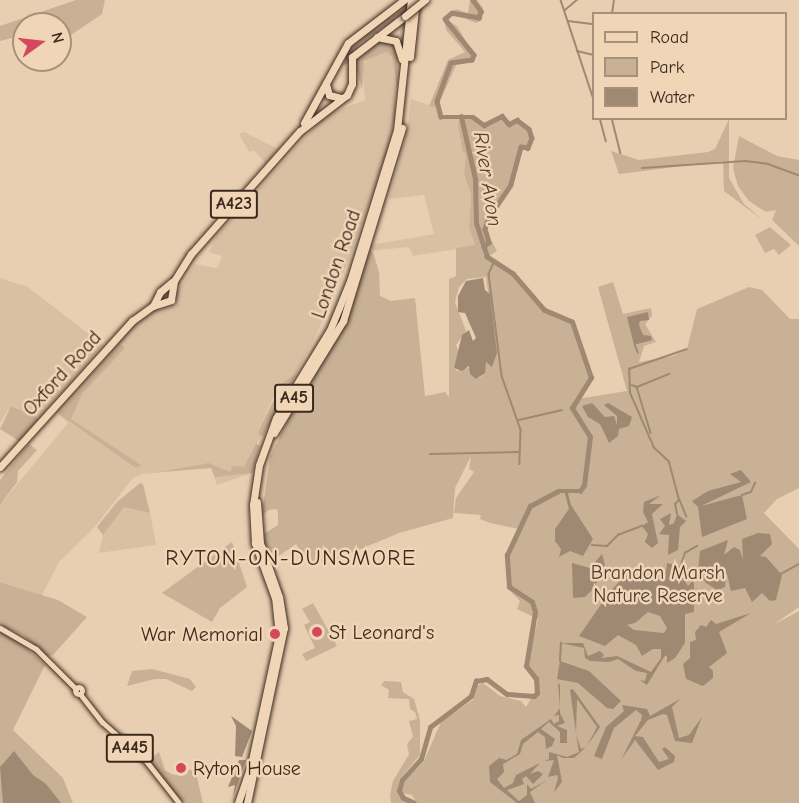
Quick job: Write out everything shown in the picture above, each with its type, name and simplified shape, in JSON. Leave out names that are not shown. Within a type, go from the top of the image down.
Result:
[{"type":"highway","points":[[404,0],[348,43],[326,84],[329,95],[341,98],[350,90],[352,57],[425,0]]},
{"type":"highway","name":"London Road","points":[[238,803],[253,759],[279,635],[276,604],[260,562],[253,530],[253,505],[261,456],[280,410],[330,330],[342,303],[395,139],[411,0]]},
{"type":"highway","name":"London Road","points":[[247,803],[284,638],[281,602],[260,543],[257,505],[261,470],[280,421],[343,321],[400,137],[416,0]]},
{"type":"highway","points":[[376,37],[392,38],[400,49],[400,107]]},
{"type":"highway","points":[[330,75],[340,69],[351,76]]},
{"type":"highway","name":"Oxford Road","points":[[300,131],[326,84]]},
{"type":"highway","name":"Oxford Road","points":[[0,467],[105,348],[153,306],[174,281],[191,254],[300,131],[341,98]]},
{"type":"highway","points":[[165,292],[172,299],[165,302],[165,292]]},
{"type":"highway","name":"Oxford Road","points":[[153,306],[165,302]]},
{"type":"main road","name":"A445","points":[[0,628],[36,649],[78,692],[102,722],[146,761],[179,803]]},
{"type":"shaded area","points":[[386,52],[392,56],[395,79],[395,115],[390,143],[352,252],[314,340],[296,374],[282,383],[257,434],[263,436],[258,440],[252,473],[217,485],[211,468],[143,474],[133,478],[93,529],[59,562],[42,595],[0,582],[0,505],[68,423],[56,412],[130,329],[150,312],[176,305],[177,292],[195,264],[217,268],[222,256],[209,252],[216,237],[324,116],[365,100],[362,66],[371,55]]},
{"type":"shaded area","points":[[411,99],[437,108],[441,117],[461,117],[460,141],[466,154],[464,175],[471,194],[469,228],[475,246],[413,256],[409,247],[369,251],[371,245],[434,234],[424,195],[389,199],[407,132]]},
{"type":"shaded area","points":[[244,132],[278,149],[266,164],[254,150],[249,152],[239,134]]},
{"type":"shaded area","points":[[0,278],[28,287],[103,345],[39,418],[11,406],[0,423]]},
{"type":"shaded area","points":[[124,506],[150,513],[156,545],[99,553],[103,535]]},
{"type":"green space","points":[[76,0],[105,0],[102,14],[72,34],[72,12],[41,12]]},
{"type":"green space","points":[[470,0],[477,0],[483,8],[482,20],[476,23],[452,13],[445,19],[457,26],[474,55],[472,60],[458,61],[437,108],[429,106],[448,60],[465,52],[446,30],[443,17],[456,9],[468,13]]},
{"type":"green space","points":[[404,8],[406,12],[360,43],[348,64],[343,65],[352,43]]},
{"type":"green space","points":[[12,22],[12,38],[0,41],[0,26]]},
{"type":"green space","points":[[381,40],[391,41],[398,50],[397,90],[392,56],[386,52],[364,61],[362,89],[355,64],[363,52]]},
{"type":"green space","name":"Brandon Marsh Nature Reserve","points":[[502,116],[509,124],[517,120],[529,129],[532,138],[528,148],[521,147],[511,185],[485,229],[497,251],[488,257],[513,274],[544,310],[572,322],[591,378],[590,385],[577,399],[627,391],[598,287],[613,282],[623,314],[651,308],[652,316],[645,324],[656,342],[644,346],[639,362],[673,356],[687,349],[697,309],[749,287],[762,290],[790,319],[799,319],[799,488],[777,499],[764,513],[799,549],[799,607],[773,625],[799,611],[799,803],[417,803],[412,795],[402,793],[404,781],[424,761],[441,722],[473,700],[477,686],[483,683],[500,696],[521,701],[526,707],[538,687],[526,666],[538,619],[517,609],[520,601],[511,592],[508,574],[509,554],[519,529],[490,523],[480,519],[481,515],[454,513],[456,498],[474,472],[469,469],[471,456],[455,488],[453,518],[399,533],[337,559],[309,564],[296,544],[270,562],[262,535],[278,525],[277,509],[269,510],[262,515],[270,457],[292,412],[347,322],[369,251],[373,252],[379,272],[380,296],[391,301],[415,298],[425,396],[445,392],[449,397],[449,279],[456,276],[456,248],[475,245],[469,228],[471,194],[464,175],[466,154],[462,150],[458,124],[461,117],[473,117],[484,125]],"holes":[[[486,277],[496,353],[492,366],[486,362],[482,376],[476,379],[471,367],[457,371],[454,367],[459,353],[456,345],[466,331],[455,302],[459,287],[467,279]]]},
{"type":"green space","points":[[729,120],[729,178],[744,204],[764,221],[724,191],[723,161],[619,174],[611,151],[639,160],[708,152],[715,149]]},
{"type":"green space","points":[[739,136],[777,156],[799,160],[799,246],[772,220],[776,210],[766,212],[749,201],[738,186],[733,168]]},
{"type":"green space","points":[[770,227],[791,245],[779,255],[774,249],[765,253],[755,235]]},
{"type":"green space","points":[[120,344],[125,348],[82,394],[71,419],[141,465],[136,468],[59,414]]},
{"type":"green space","points":[[296,374],[263,436],[257,434],[282,383]]},
{"type":"green space","points":[[11,406],[39,418],[19,441],[0,429]]},
{"type":"green space","points":[[29,444],[37,450],[18,471],[17,482],[0,505],[0,480]]},
{"type":"green space","points":[[256,444],[260,446],[252,473],[215,477],[211,468],[159,472],[209,463],[230,472],[233,466],[244,467]]},
{"type":"green space","points":[[140,483],[143,484],[150,513],[124,507],[103,535],[97,527],[117,502]]},
{"type":"green space","points":[[232,542],[247,587],[220,608],[212,622],[162,593]]},
{"type":"green space","points":[[0,582],[58,600],[87,617],[53,655],[46,656],[23,635],[0,625]]},
{"type":"green space","points":[[313,603],[337,646],[306,661],[302,654],[315,648],[304,625],[310,622],[302,609]]},
{"type":"green space","points":[[0,631],[18,640],[45,665],[13,730],[63,778],[73,803],[0,803]]},
{"type":"green space","points":[[152,669],[190,679],[196,687],[192,691],[166,679],[155,679],[127,686],[132,671]]},
{"type":"green space","points":[[384,681],[401,682],[403,692],[414,699],[420,720],[420,755],[400,779],[397,793],[411,803],[391,803],[390,795],[393,781],[409,754],[407,744],[413,737],[409,721],[417,719],[415,712],[410,709],[409,699],[388,698],[389,690],[381,685]]},
{"type":"green space","points":[[159,752],[165,770],[171,774],[176,775],[187,768],[196,773],[203,803],[182,803],[148,760]]},
{"type":"water","points":[[483,278],[485,290],[490,294],[497,353],[492,367],[486,362],[485,373],[476,379],[470,374],[469,366],[462,371],[454,368],[462,335],[469,330],[473,341],[476,338],[465,313],[458,312],[458,296],[466,281]]},
{"type":"water","points":[[648,312],[649,320],[640,321],[639,325],[643,335],[651,336],[652,340],[634,345],[627,317]]},
{"type":"water","points":[[592,403],[605,417],[614,416],[617,425],[617,416],[604,405],[608,403],[632,417],[629,426],[619,429],[618,436],[609,443],[600,424],[588,417],[582,406]]},
{"type":"water","points":[[741,470],[751,482],[701,506],[742,495],[747,519],[702,537],[698,507],[692,501],[708,491],[741,482],[730,474]]},
{"type":"water","points":[[564,490],[567,490],[571,505],[593,539],[583,556],[570,551],[559,557],[561,549],[555,541],[555,529],[569,509]]},
{"type":"water","points":[[661,495],[649,504],[663,504],[652,514],[658,543],[652,548],[645,542],[648,534],[642,526],[648,522],[643,512],[644,502]]},
{"type":"water","points":[[671,513],[669,525],[674,523],[677,514],[686,521],[680,527],[678,550],[668,555],[669,535],[659,534],[665,526],[660,519]]},
{"type":"water","points":[[758,533],[770,534],[772,544],[760,556],[766,557],[782,575],[776,600],[770,601],[762,593],[752,602],[745,588],[731,591],[727,574],[721,577],[726,577],[725,587],[717,590],[706,583],[698,571],[700,551],[728,540],[724,555],[734,547],[740,550],[743,560],[742,539]]},
{"type":"water","points":[[602,554],[605,565],[594,588],[585,597],[573,598],[572,563],[590,568]]},
{"type":"water","points":[[667,563],[688,568],[686,583],[688,586],[693,580],[694,612],[685,614],[685,643],[675,658],[667,663],[667,655],[664,657],[647,685],[640,680],[645,681],[647,673],[636,671],[618,659],[609,662],[590,661],[585,658],[584,648],[561,643],[583,643],[588,656],[600,651],[604,655],[601,658],[617,656],[651,672],[661,658],[661,649],[653,649],[642,656],[636,645],[618,635],[605,646],[579,636],[602,603],[613,601],[608,594],[626,574],[661,575],[666,571]],"holes":[[[648,612],[660,616],[667,628],[664,633],[634,630],[627,625],[635,623]]]},
{"type":"water","points":[[751,613],[719,632],[727,653],[709,667],[713,671],[713,678],[703,686],[686,679],[683,664],[690,658],[690,642],[696,640],[695,632],[701,625],[706,627],[711,620],[716,624]]},
{"type":"water","points":[[560,661],[589,671],[621,701],[613,709],[607,708],[578,683],[557,679]]},
{"type":"water","points":[[558,683],[560,685],[560,708]]},
{"type":"water","points":[[573,689],[600,727],[587,746],[597,727],[577,699],[576,733],[570,690]]},
{"type":"water","points":[[680,699],[672,707],[679,738],[689,735],[702,717],[692,743],[675,741],[667,715],[663,714],[648,720],[635,736],[643,737],[659,762],[669,759],[662,749],[665,747],[675,756],[674,762],[658,770],[635,740],[621,760],[641,720],[642,715],[636,710],[614,728],[602,759],[594,756],[606,727],[624,711],[622,705],[647,709],[650,716]]},
{"type":"water","points":[[560,708],[565,723],[557,726],[567,730],[567,743],[560,743],[560,732],[549,722],[541,729],[555,739],[552,746],[546,749],[545,737],[538,732],[523,744],[520,754],[503,764],[504,772],[497,779],[504,788],[513,783],[516,775],[540,763],[530,774],[538,771],[543,774],[533,784],[526,776],[522,779],[524,784],[507,790],[519,801],[527,795],[527,784],[531,789],[547,780],[530,792],[535,803],[517,803],[490,782],[489,766],[499,758],[506,760],[517,754],[521,740],[551,719],[554,724],[559,721],[559,715],[554,716]]},
{"type":"water","points":[[231,716],[252,731],[242,757],[235,756],[236,726]]},
{"type":"water","points":[[576,734],[581,749],[586,747],[574,758],[563,758],[557,755],[562,782],[554,792],[557,775],[548,777],[554,760],[544,761],[549,759],[549,752],[567,757],[579,752]]},
{"type":"water","points":[[14,751],[33,775],[46,784],[61,803],[3,803],[0,767]]},
{"type":"water","points":[[239,760],[246,760],[233,797],[235,785],[228,787]]},
{"type":"waterway","name":"River Avon","points":[[473,0],[481,11],[479,18],[452,13],[445,19],[474,55],[472,60],[451,63],[437,101],[441,117],[473,117],[484,125],[502,116],[509,124],[517,120],[529,129],[532,138],[528,148],[521,147],[511,185],[489,218],[485,229],[489,242],[484,247]]},
{"type":"waterway","points":[[561,0],[592,94]]},
{"type":"waterway","points":[[565,10],[577,0]]},
{"type":"waterway","points":[[612,12],[614,0]]},
{"type":"waterway","points":[[568,21],[592,24]]},
{"type":"waterway","points":[[577,51],[592,55]]},
{"type":"waterway","name":"River Avon","points":[[414,803],[403,798],[399,791],[402,780],[421,759],[430,727],[471,696],[476,681],[487,679],[507,694],[534,696],[537,693],[536,679],[526,666],[535,612],[532,602],[509,587],[507,555],[530,506],[558,491],[580,491],[584,485],[590,437],[572,408],[591,378],[572,322],[544,310],[513,274],[487,257],[476,224],[475,179],[461,117]]},
{"type":"waterway","points":[[601,120],[606,141]]},
{"type":"waterway","points":[[613,120],[621,153]]},
{"type":"waterway","points":[[642,168],[745,161],[768,164],[799,175]]},
{"type":"waterway","points":[[494,263],[489,274],[502,376],[521,430],[520,464]]},
{"type":"waterway","points":[[635,345],[638,352]]},
{"type":"waterway","points":[[677,514],[675,504],[679,500],[669,462],[654,448],[630,393],[629,369],[687,349]]},
{"type":"waterway","points":[[632,385],[637,387],[669,374]]},
{"type":"waterway","points":[[637,387],[651,433]]},
{"type":"waterway","points":[[519,420],[562,410]]},
{"type":"waterway","points":[[430,454],[518,452]]},
{"type":"waterway","points":[[742,495],[751,492],[755,483]]},
{"type":"waterway","points":[[680,500],[687,517]]},
{"type":"waterway","points":[[592,545],[607,546],[618,535],[642,526]]},
{"type":"waterway","points":[[681,565],[685,553],[697,546]]},
{"type":"waterway","points":[[781,574],[799,564]]},
{"type":"waterway","points":[[560,661],[561,643]]},
{"type":"place","name":"St Leonard's","points":[[317,632]]},
{"type":"place","name":"War Memorial","points":[[275,634]]},
{"type":"place","name":"Ryton House","points":[[181,768]]},
{"type":"district","name":"RYTON-ON-DUNSMORE","points":[[291,559]]}]
